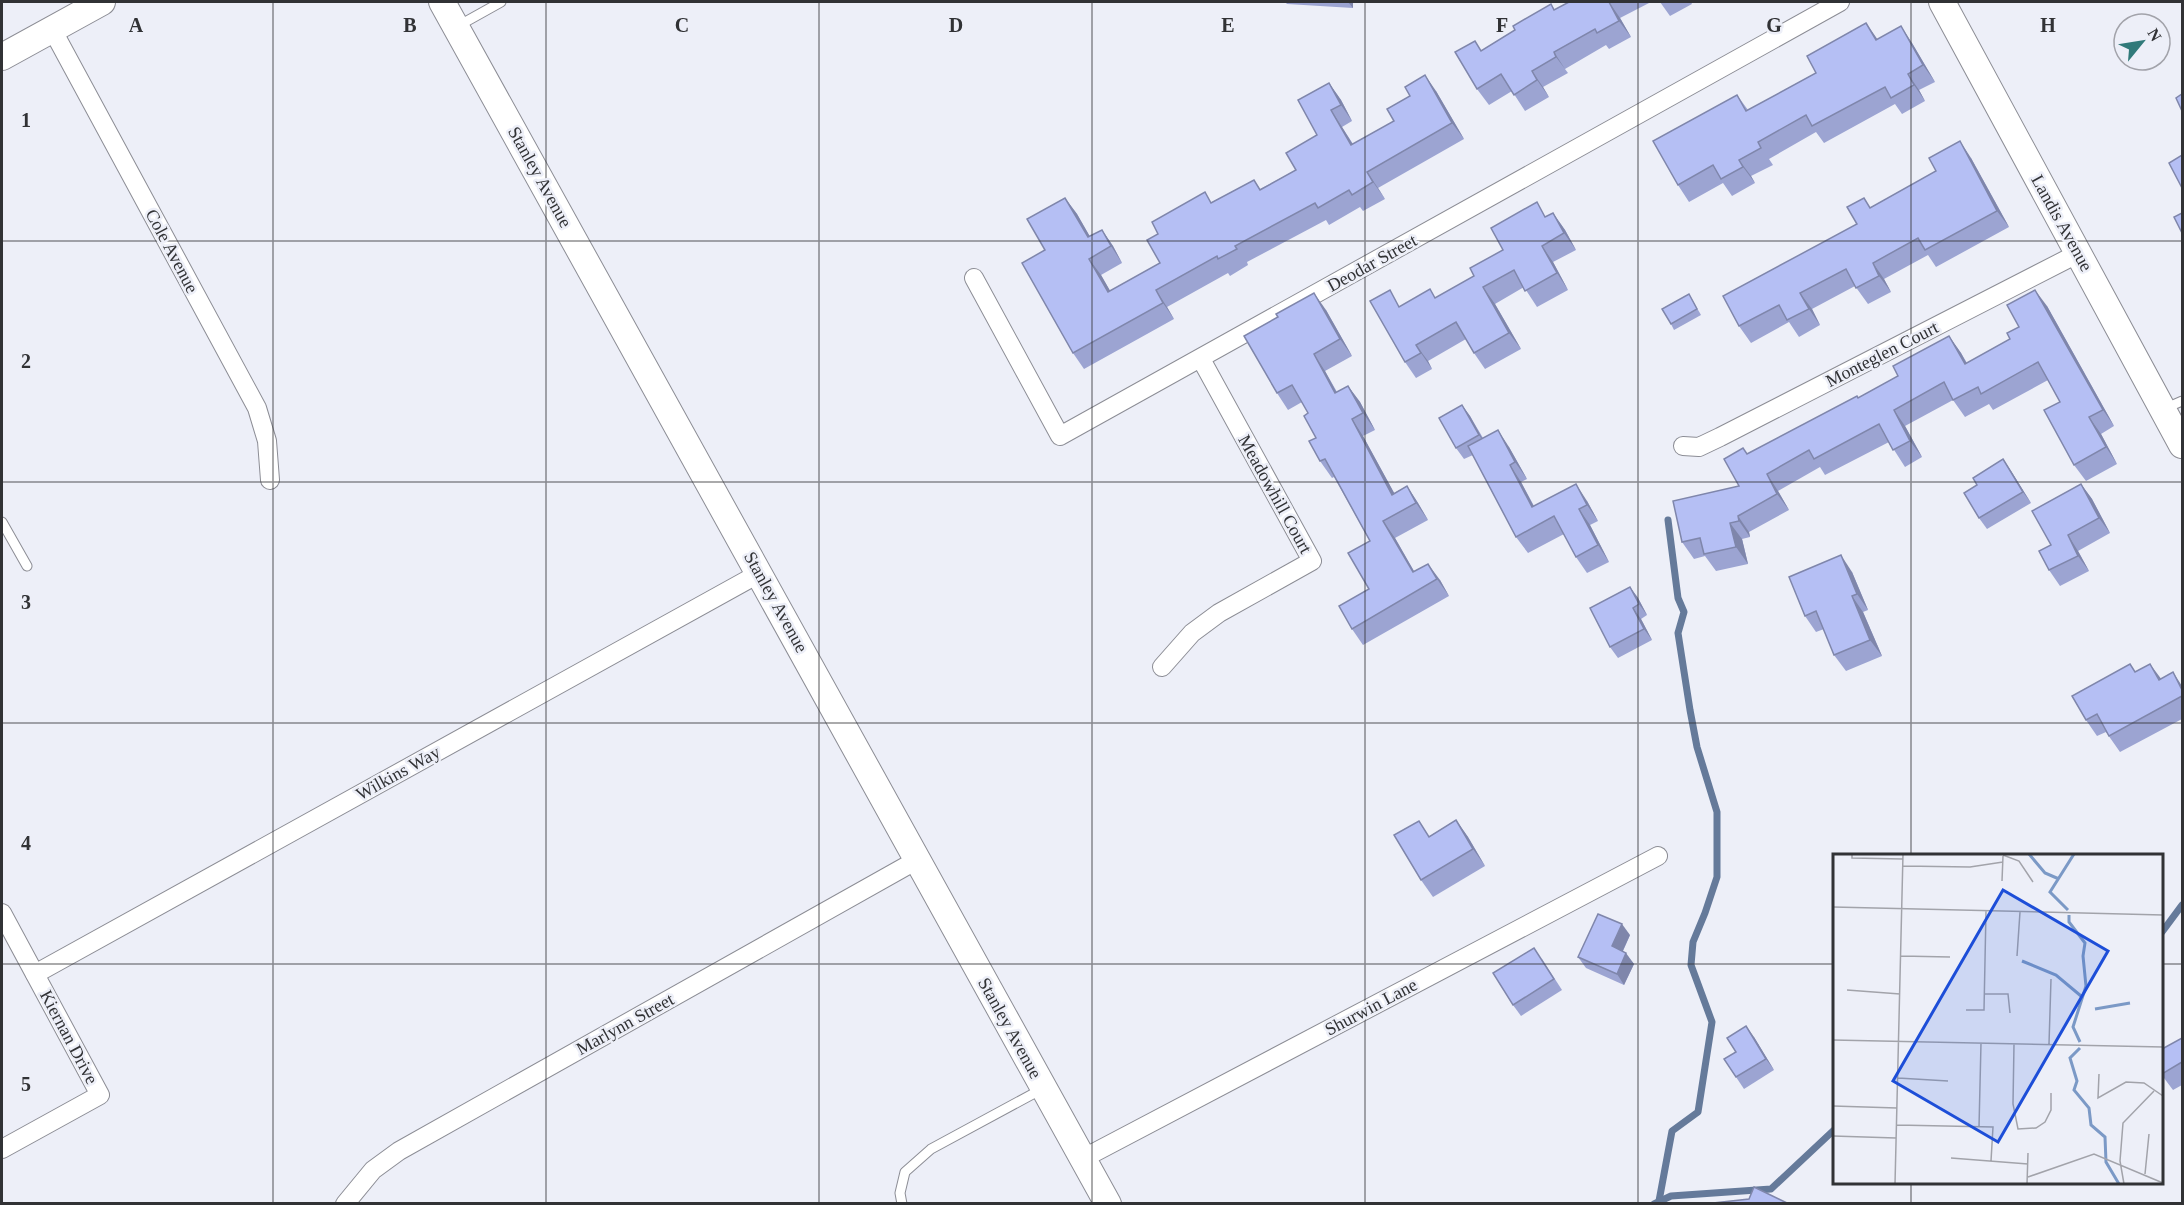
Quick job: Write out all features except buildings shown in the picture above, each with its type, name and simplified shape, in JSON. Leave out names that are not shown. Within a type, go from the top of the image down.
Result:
[{"type":"street","points":[[2,57],[102,2]]},
{"type":"street","name":"Stanley Avenue","points":[[442,2],[1108,1203]]},
{"type":"street","name":"Deodar Street","points":[[974,278],[1060,436],[1840,2]]},
{"type":"street","name":"Landis Avenue","points":[[1942,2],[2079,253],[2173,405],[2182,445]]},
{"type":"street","name":"Cole Avenue","points":[[52,29],[257,408],[267,441],[270,480]]},
{"type":"street","name":"Monteglen Court","points":[[1683,446],[1699,447],[1720,437],[2079,253]]},
{"type":"street","name":"Meadowhill Court","points":[[1162,667],[1192,633],[1219,613],[1312,561],[1202,358]]},
{"type":"street","name":"Wilkins Way","points":[[35,974],[760,573]]},
{"type":"street","name":"Shurwin Lane","points":[[1084,1158],[1658,856]]},
{"type":"street","name":"Marlynn Street","points":[[345,1203],[373,1170],[399,1151],[917,860]]},
{"type":"street","name":"Kiernan Drive","points":[[2,913],[100,1095],[2,1149]]},
{"type":"lane","points":[[456,27],[501,2]]},
{"type":"lane","points":[[2,522],[27,566]]},
{"type":"lane","points":[[902,1203],[900,1193],[905,1172],[932,1149],[1044,1088]]},
{"type":"waterway","points":[[1659,1201],[1672,1131],[1698,1112],[1712,1022],[1691,965],[1693,942],[1717,877],[1717,812],[1697,747],[1690,710],[1678,633],[1684,612],[1678,598],[1668,520]]},
{"type":"waterway","points":[[2163,931],[2182,905]]},
{"type":"waterway","points":[[1654,1204],[1671,1196],[1771,1189],[1833,1131]]}]
